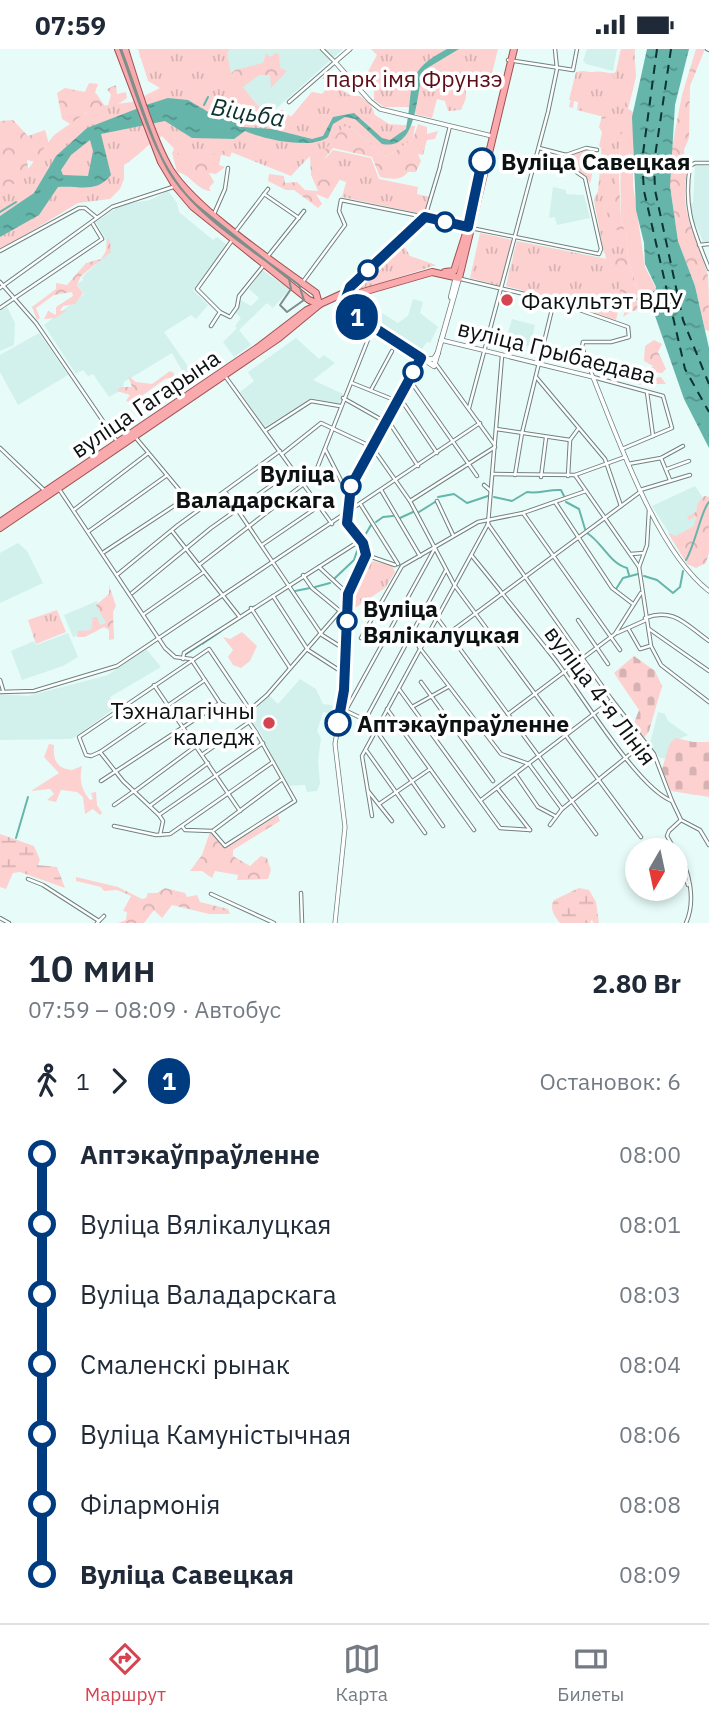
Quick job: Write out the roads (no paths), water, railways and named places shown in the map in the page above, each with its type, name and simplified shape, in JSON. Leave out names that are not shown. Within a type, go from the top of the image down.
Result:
[{"type":"main road","points":[[118,49],[127,63]]},
{"type":"main road","points":[[125,49],[127,63],[160,151],[178,185],[233,240],[309,300],[319,304],[318,295]]},
{"type":"main road","points":[[435,365],[512,49]]},
{"type":"main road","points":[[190,199],[214,214],[318,295],[333,299],[435,365]]},
{"type":"main road","points":[[333,299],[348,290],[425,217],[469,227]]},
{"type":"main road","points":[[343,306],[356,294],[432,272],[456,276]]},
{"type":"main road","points":[[348,290],[356,294]]},
{"type":"main road","points":[[343,306],[348,290]]},
{"type":"main road","name":"вуліца Гагарына","points":[[277,336],[307,310],[333,299]]},
{"type":"main road","name":"вуліца Гагарына","points":[[0,522],[57,487],[333,299]]},
{"type":"main road","points":[[307,310],[310,307],[309,300]]},
{"type":"main road","name":"вуліца Гагарына","points":[[294,326],[318,309],[319,304]]},
{"type":"main road","points":[[435,365],[442,340]]},
{"type":"main road","points":[[424,359],[434,359],[438,353]]},
{"type":"main road","name":"вуліца Гагарына","points":[[106,454],[118,443],[134,435]]},
{"type":"main road","name":"вуліца Гагарына","points":[[0,528],[47,493]]},
{"type":"street","points":[[322,49],[374,105],[490,136]]},
{"type":"street","points":[[289,102],[350,49]]},
{"type":"street","points":[[469,408],[538,148],[557,68],[555,49]]},
{"type":"street","points":[[509,60],[573,70],[577,49]]},
{"type":"street","points":[[302,283],[344,227],[346,221],[339,208],[341,200],[425,217],[450,126]]},
{"type":"street","points":[[538,148],[566,155],[573,150],[597,150]]},
{"type":"street","points":[[469,227],[599,253],[584,176],[569,167],[566,155]]},
{"type":"street","points":[[709,163],[692,164],[688,216],[709,269]]},
{"type":"street","points":[[214,214],[225,189],[228,167]]},
{"type":"street","points":[[1,287],[112,207],[178,185]]},
{"type":"street","points":[[236,231],[268,189]]},
{"type":"street","points":[[264,194],[299,218]]},
{"type":"street","points":[[0,251],[75,209],[85,208],[96,217]]},
{"type":"street","points":[[268,256],[304,211]]},
{"type":"street","points":[[0,308],[102,239],[92,223]]},
{"type":"street","points":[[233,240],[197,289],[220,312],[230,317],[237,307],[239,296],[264,264]]},
{"type":"street","points":[[699,244],[709,244]]},
{"type":"street","points":[[456,276],[554,301],[625,325],[629,337],[611,342],[583,342],[582,347],[640,491],[681,562],[709,591]]},
{"type":"street","points":[[0,282],[12,300],[36,323],[118,443]]},
{"type":"street","points":[[515,475],[522,433],[554,301]]},
{"type":"street","points":[[211,326],[220,312]]},
{"type":"street","points":[[199,565],[314,476],[373,327]]},
{"type":"street","name":"вуліца Грыбаедава","points":[[442,340],[663,396],[671,428],[653,436]]},
{"type":"street","points":[[371,390],[392,351]]},
{"type":"street","points":[[372,816],[361,763],[365,750],[488,522],[502,354]]},
{"type":"street","points":[[335,923],[345,819],[334,753],[344,710],[348,594],[366,555],[360,540],[349,526],[346,513],[348,494],[409,379],[424,359]]},
{"type":"street","points":[[435,365],[495,447]]},
{"type":"street","points":[[224,374],[332,523]]},
{"type":"street","points":[[536,377],[605,459],[621,506]]},
{"type":"street","points":[[409,379],[477,476]]},
{"type":"street","points":[[351,382],[398,399],[437,453]]},
{"type":"street","points":[[622,449],[653,436],[647,392]]},
{"type":"street","points":[[344,398],[387,421],[418,466]]},
{"type":"street","points":[[265,431],[311,401],[340,406]]},
{"type":"street","points":[[118,574],[197,511],[320,423],[372,447],[410,501],[455,586],[641,837]]},
{"type":"street","points":[[0,680],[2,692],[34,691],[109,669],[361,505],[480,423]]},
{"type":"street","points":[[568,476],[570,440],[579,427]]},
{"type":"street","points":[[496,429],[570,440]]},
{"type":"street","points":[[134,435],[197,511]]},
{"type":"street","points":[[541,477],[546,437]]},
{"type":"street","points":[[628,464],[661,458],[683,446]]},
{"type":"street","points":[[410,501],[495,447]]},
{"type":"street","points":[[0,449],[47,493]]},
{"type":"street","points":[[325,449],[348,494]]},
{"type":"street","points":[[74,509],[148,454]]},
{"type":"street","points":[[492,474],[568,476],[625,457]]},
{"type":"street","points":[[661,458],[670,480]]},
{"type":"street","points":[[667,469],[689,461]]},
{"type":"street","points":[[131,594],[186,548],[293,470]]},
{"type":"street","points":[[575,475],[639,567],[651,646],[661,665],[709,702]]},
{"type":"street","points":[[449,633],[640,491],[690,475]]},
{"type":"street","points":[[89,531],[167,476]]},
{"type":"street","points":[[484,485],[491,491]]},
{"type":"street","points":[[57,487],[104,552],[158,638],[175,657],[191,659]]},
{"type":"street","points":[[381,491],[420,556]]},
{"type":"street","points":[[366,555],[398,565],[420,556],[478,521],[488,522],[523,513],[586,491]]},
{"type":"street","points":[[226,492],[322,635],[346,650]]},
{"type":"street","points":[[104,552],[186,498]]},
{"type":"street","points":[[436,501],[453,535]]},
{"type":"street","points":[[555,502],[612,588],[633,604]]},
{"type":"street","points":[[361,505],[398,565],[398,571],[361,638]]},
{"type":"street","points":[[262,545],[319,506]]},
{"type":"street","points":[[639,567],[645,551],[650,507]]},
{"type":"street","points":[[523,513],[620,650]]},
{"type":"street","points":[[488,522],[582,659],[660,763],[672,801]]},
{"type":"street","points":[[172,531],[239,616]]},
{"type":"street","points":[[183,659],[184,653],[239,616],[360,540]]},
{"type":"street","points":[[344,710],[436,547]]},
{"type":"street","points":[[631,554],[645,551]]},
{"type":"street","name":"вуліца 4-я Лінія","points":[[472,556],[627,757],[661,797],[672,801],[681,820],[700,829],[709,845]]},
{"type":"street","points":[[318,567],[348,594]]},
{"type":"street","points":[[365,720],[446,570]]},
{"type":"street","points":[[144,614],[204,572]]},
{"type":"street","points":[[303,575],[312,588],[340,611]]},
{"type":"street","points":[[615,634],[642,591]]},
{"type":"street","points":[[273,596],[307,650],[345,674]]},
{"type":"street","points":[[251,608],[290,668]]},
{"type":"street","points":[[244,715],[322,635],[340,611],[347,608]]},
{"type":"street","points":[[508,714],[615,634],[660,612],[669,613],[709,641]]},
{"type":"street","points":[[437,618],[596,834]]},
{"type":"street","points":[[578,620],[608,664]]},
{"type":"street","points":[[628,628],[640,649],[651,646]]},
{"type":"street","points":[[647,628],[709,671]]},
{"type":"street","points":[[419,647],[501,754],[529,765],[562,809]]},
{"type":"street","points":[[205,680],[100,752],[87,756],[79,737],[209,649],[250,710]]},
{"type":"street","points":[[191,659],[220,702],[244,715],[295,801],[229,844],[222,845],[212,831]]},
{"type":"street","points":[[421,682],[493,781]]},
{"type":"street","points":[[154,685],[240,811]]},
{"type":"street","points":[[411,707],[448,687]]},
{"type":"street","points":[[398,689],[500,828],[530,830],[498,789]]},
{"type":"street","points":[[481,800],[612,700]]},
{"type":"street","points":[[101,781],[220,702]]},
{"type":"street","points":[[387,709],[474,830]]},
{"type":"street","points":[[344,710],[377,728],[443,826]]},
{"type":"street","points":[[202,754],[249,722]]},
{"type":"street","points":[[159,815],[263,743]]},
{"type":"street","points":[[550,825],[562,809],[644,743]]},
{"type":"street","points":[[114,805],[196,746]]},
{"type":"street","points":[[365,750],[425,833]]},
{"type":"street","points":[[100,752],[159,815],[163,821],[160,835]]},
{"type":"street","points":[[114,826],[160,835],[170,834],[272,762]]},
{"type":"street","points":[[150,806],[208,763]]},
{"type":"street","points":[[379,804],[430,769]]},
{"type":"street","points":[[516,775],[538,807],[555,816]]},
{"type":"street","points":[[182,826],[185,830],[212,831],[281,780]]},
{"type":"street","points":[[367,790],[392,821]]},
{"type":"street","points":[[668,838],[669,831],[681,820]]},
{"type":"street","points":[[686,923],[690,912],[688,876]]},
{"type":"street","points":[[28,879],[43,885],[98,922],[104,916]]},
{"type":"street","points":[[211,894],[274,923]]},
{"type":"street","points":[[301,894],[302,923]]},
{"type":"street","points":[[0,918],[9,923]]},
{"type":"water","points":[[447,49],[459,49],[424,70],[414,118],[403,139],[394,144],[382,144],[355,119],[345,117],[333,124],[328,137],[311,143],[275,140],[245,131],[234,139],[192,138],[165,121],[101,134],[111,175],[93,187],[58,187],[39,215],[0,237],[0,216],[34,193],[56,156],[87,128],[168,98],[188,100],[215,116],[240,122],[243,127],[272,129],[312,139],[323,136],[333,117],[354,113],[382,138],[390,140],[406,129],[413,82],[423,66]],"holes":[[[90,140],[93,151],[88,176],[63,175],[61,170],[71,155]]]},
{"type":"water","points":[[647,49],[689,49],[675,105],[670,186],[678,241],[695,286],[709,348],[709,448],[684,399],[654,313],[656,287],[645,264],[644,243],[636,210],[632,117]]},
{"type":"waterway","name":"Віцьба","points":[[204,105],[208,97]]},
{"type":"waterway","points":[[0,212],[16,202]]},
{"type":"waterway","points":[[637,299],[658,290]]},
{"type":"waterway","points":[[571,300],[607,308],[618,304]]},
{"type":"waterway","points":[[494,497],[512,501],[527,492],[557,490],[561,490],[564,496]]},
{"type":"waterway","points":[[438,497],[454,494],[467,503],[488,496]]},
{"type":"waterway","points":[[419,512],[435,502]]},
{"type":"waterway","points":[[566,502],[579,509],[585,529]]},
{"type":"waterway","points":[[686,560],[709,502]]},
{"type":"waterway","points":[[400,518],[413,512]]},
{"type":"waterway","points":[[376,522],[383,517],[393,516]]},
{"type":"waterway","points":[[364,537],[371,525]]},
{"type":"waterway","points":[[587,533],[611,558],[627,568],[629,575]]},
{"type":"waterway","points":[[334,579],[354,560],[360,542]]},
{"type":"waterway","points":[[644,576],[657,580],[673,593],[680,587],[683,571]]},
{"type":"waterway","points":[[616,589],[623,578],[638,574]]},
{"type":"waterway","points":[[315,587],[330,583]]},
{"type":"waterway","points":[[295,591],[310,588]]},
{"type":"waterway","points":[[202,644],[220,632]]},
{"type":"waterway","points":[[186,654],[200,645]]},
{"type":"waterway","points":[[16,838],[28,797]]},
{"type":"tram line","points":[[120,49],[150,131],[169,170],[181,188],[195,204],[289,279],[291,289],[280,305],[287,312],[304,300],[299,285],[283,273],[266,261],[249,249],[215,223],[200,209],[185,194],[173,178],[158,151],[151,134],[121,49]]},
{"type":"place","name":"Вуліца Савецкая","points":[[482,161]]},
{"type":"place","name":"Факультэт ВДУ","points":[[507,300]]},
{"type":"place","name":"Вуліца Валадарскага","points":[[351,486]]},
{"type":"place","name":"Вуліца Вялікалуцкая","points":[[347,621]]},
{"type":"place","name":"Тэхналагічны каледж","points":[[269,723]]},
{"type":"place","name":"Аптэкаўпраўленне","points":[[338,723]]},
{"type":"park label","name":"парк імя Фрунзэ","points":[[414,78]]}]
